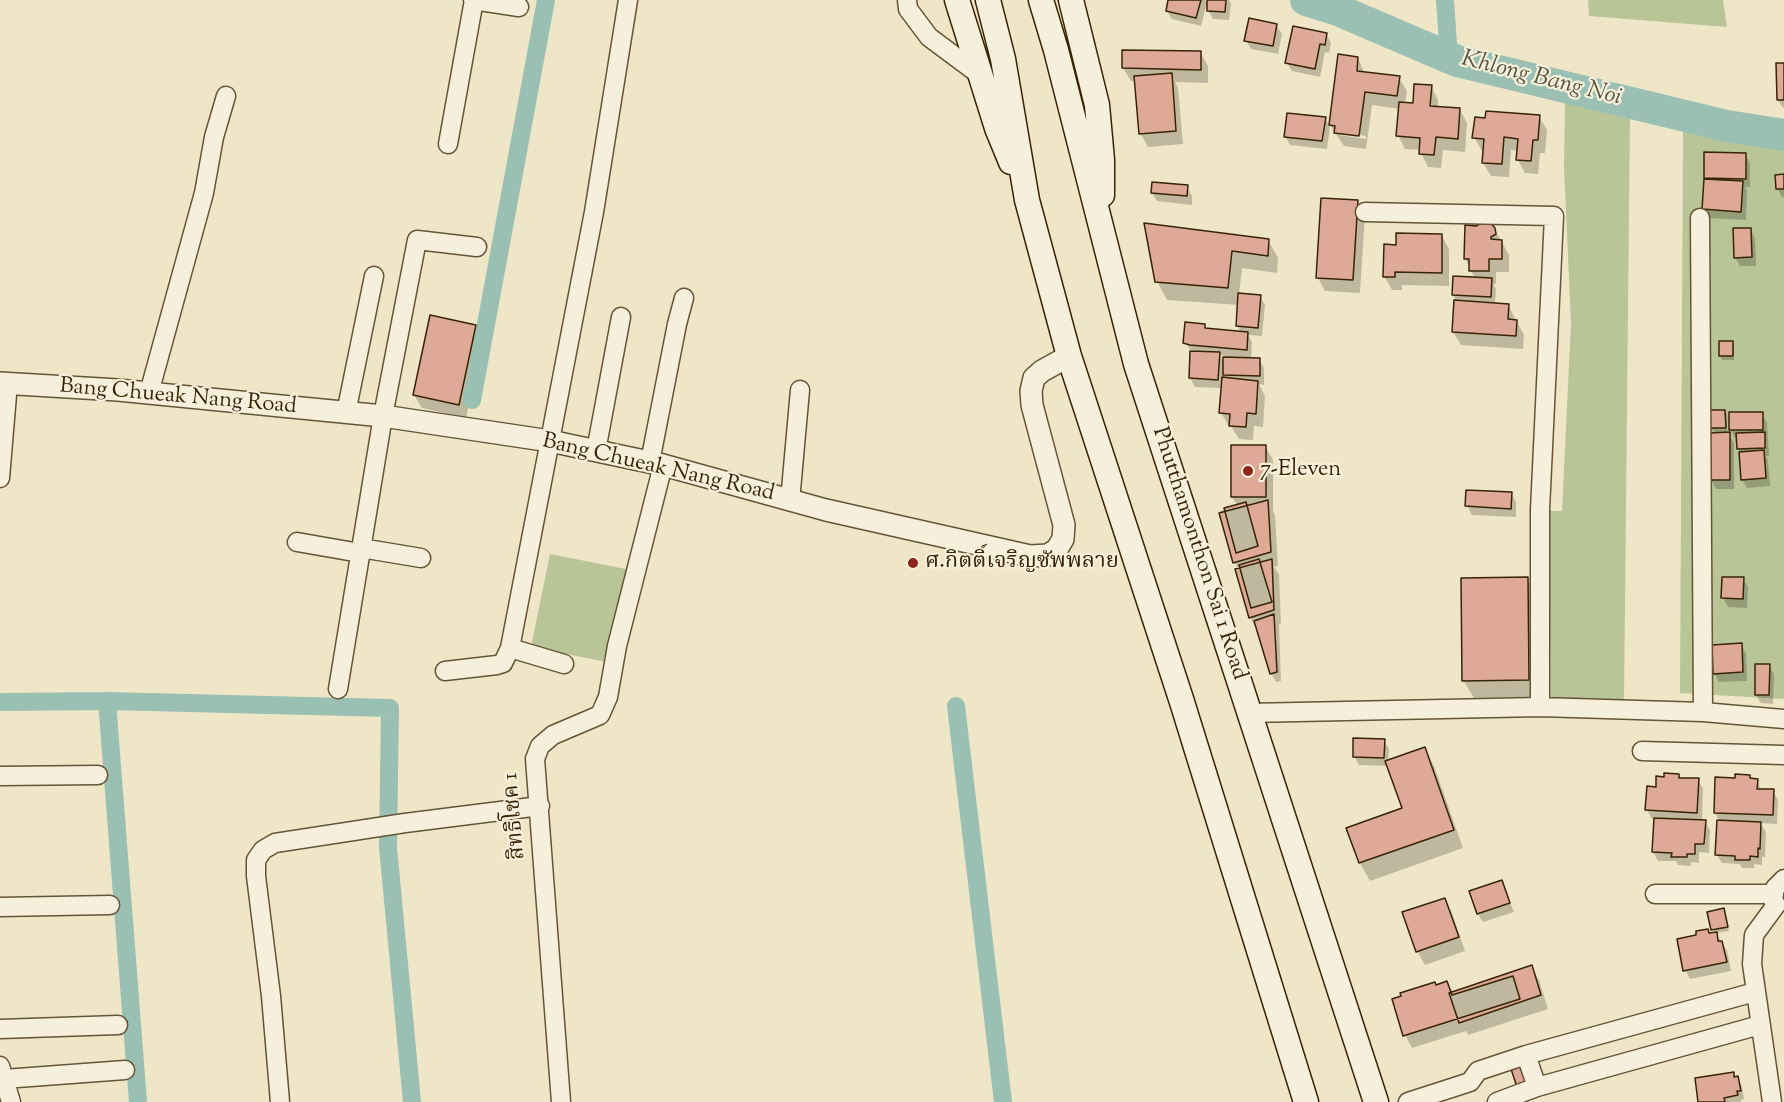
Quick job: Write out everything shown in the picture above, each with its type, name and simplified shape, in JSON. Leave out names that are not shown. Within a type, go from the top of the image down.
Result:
[{"type":"main road","points":[[957,0],[997,128],[1027,200]]},
{"type":"main road","points":[[988,0],[1003,59],[1027,200],[1069,356],[1182,702],[1306,1102]]},
{"type":"main road","name":"Phutthamonthon Sai 1 Road","points":[[1041,0],[1056,50],[1136,364],[1376,1102]]},
{"type":"main road","points":[[1071,0],[1097,105],[1102,160],[1102,234]]},
{"type":"street","points":[[448,144],[473,0],[519,7]]},
{"type":"street","points":[[445,671],[503,663],[510,648],[594,213],[628,0]]},
{"type":"street","points":[[907,0],[908,9],[929,37],[980,75]]},
{"type":"street","points":[[149,393],[204,193],[214,137],[226,96]]},
{"type":"street","points":[[1365,212],[1554,216],[1540,510],[1540,707]]},
{"type":"street","points":[[1700,218],[1703,712]]},
{"type":"street","points":[[338,689],[383,416],[417,240],[477,247]]},
{"type":"street","points":[[346,413],[374,276]]},
{"type":"street","name":"สิทธิโชค 1","points":[[561,1102],[535,759],[540,746],[553,735],[600,715],[608,698],[617,646],[657,463],[677,324],[684,298]]},
{"type":"street","points":[[596,451],[621,317]]},
{"type":"street","name":"Bang Chueak Nang Road","points":[[4,383],[149,393],[383,416],[550,441],[657,463],[790,501],[1030,556],[1048,555],[1057,549],[1063,539],[1064,525],[1032,405],[1031,391],[1034,378],[1069,356]]},
{"type":"street","points":[[0,478],[4,383]]},
{"type":"street","points":[[790,501],[800,390]]},
{"type":"street","points":[[297,542],[422,558]]},
{"type":"street","points":[[510,648],[564,664]]},
{"type":"street","points":[[1249,713],[1540,707],[1703,712],[1784,719]]},
{"type":"street","points":[[1642,751],[1784,755]]},
{"type":"street","points":[[0,776],[98,775]]},
{"type":"street","points":[[280,1102],[271,996],[256,876],[256,860],[263,850],[275,843],[405,823],[540,806]]},
{"type":"street","points":[[1772,1102],[1752,964],[1754,935],[1778,904],[1778,883],[1784,879]]},
{"type":"street","points":[[1655,894],[1778,904]]},
{"type":"street","points":[[0,907],[110,905]]},
{"type":"street","points":[[1408,1102],[1470,1082],[1478,1071],[1526,1054],[1755,992]]},
{"type":"street","points":[[0,1029],[118,1025]]},
{"type":"street","points":[[1497,1102],[1537,1087],[1760,1025]]},
{"type":"street","points":[[1526,1054],[1537,1087]]},
{"type":"street","points":[[11,1102],[2,1072],[125,1070]]},
{"type":"green space","points":[[1588,0],[1723,0],[1727,27],[1589,16]]},
{"type":"green space","points":[[1565,100],[1630,114],[1624,700],[1551,699],[1549,511],[1562,511],[1571,323],[1564,169]]},
{"type":"green space","points":[[1683,130],[1784,147],[1784,699],[1680,693]]},
{"type":"green space","points":[[550,554],[636,571],[617,664],[531,647]]},
{"type":"building","points":[[1168,0],[1201,0],[1196,18],[1166,11]]},
{"type":"building","points":[[1207,0],[1226,0],[1225,12],[1207,11]]},
{"type":"building","points":[[1249,18],[1277,24],[1273,46],[1244,41]]},
{"type":"building","points":[[1293,26],[1327,33],[1325,45],[1320,44],[1315,69],[1285,63]]},
{"type":"building","points":[[1122,50],[1201,51],[1201,70],[1122,68]]},
{"type":"building","points":[[1338,54],[1358,57],[1357,71],[1400,76],[1397,96],[1365,92],[1359,136],[1334,133],[1335,126],[1329,125]]},
{"type":"building","points":[[1776,63],[1784,63],[1784,100],[1777,100]]},
{"type":"building","points":[[1172,73],[1176,131],[1139,134],[1134,76]]},
{"type":"building","points":[[1414,84],[1432,85],[1430,106],[1460,108],[1458,139],[1436,137],[1434,155],[1419,154],[1420,138],[1396,136],[1399,102],[1413,103]]},
{"type":"building","points":[[1486,111],[1540,115],[1538,140],[1533,140],[1531,161],[1516,160],[1518,139],[1504,137],[1502,164],[1482,163],[1484,139],[1472,138],[1475,117],[1485,118]]},
{"type":"building","points":[[1287,113],[1326,117],[1322,141],[1284,137]]},
{"type":"building","points":[[1704,152],[1746,153],[1746,179],[1704,178]]},
{"type":"building","points":[[1784,174],[1784,189],[1776,189],[1775,175]]},
{"type":"building","points":[[1704,179],[1743,181],[1741,212],[1702,209]]},
{"type":"building","points":[[1152,182],[1188,185],[1187,196],[1151,193]]},
{"type":"building","points":[[1321,198],[1358,200],[1353,280],[1316,278]]},
{"type":"building","points":[[1483,222],[1490,222],[1495,228],[1496,234],[1491,239],[1502,240],[1502,259],[1489,259],[1489,271],[1469,271],[1469,259],[1464,259],[1465,225],[1476,226]]},
{"type":"building","points":[[1144,223],[1269,239],[1268,256],[1232,251],[1228,288],[1155,282]]},
{"type":"building","points":[[1733,228],[1751,228],[1752,257],[1734,258]]},
{"type":"building","points":[[1396,233],[1442,234],[1442,273],[1395,272],[1395,277],[1383,277],[1384,244],[1396,245]]},
{"type":"building","points":[[1453,276],[1492,278],[1491,297],[1452,295]]},
{"type":"building","points":[[1238,293],[1261,295],[1258,328],[1236,326]]},
{"type":"building","points":[[1454,300],[1509,304],[1508,319],[1517,320],[1516,336],[1452,332]]},
{"type":"building","points":[[430,315],[476,325],[459,405],[413,395]]},
{"type":"building","points":[[1185,322],[1205,324],[1205,328],[1248,332],[1247,350],[1183,343]]},
{"type":"building","points":[[1719,341],[1733,341],[1733,356],[1719,356]]},
{"type":"building","points":[[1190,351],[1220,352],[1218,380],[1189,378]]},
{"type":"building","points":[[1223,357],[1260,358],[1260,376],[1223,375]]},
{"type":"building","points":[[1222,377],[1258,381],[1256,414],[1247,413],[1246,427],[1229,426],[1230,414],[1219,413]]},
{"type":"building","points":[[1709,410],[1725,410],[1726,428],[1709,428]]},
{"type":"building","points":[[1729,412],[1763,412],[1763,430],[1729,430]]},
{"type":"building","points":[[1730,432],[1730,480],[1710,480],[1710,433]]},
{"type":"building","points":[[1765,432],[1765,448],[1737,449],[1736,433]]},
{"type":"building","name":"7-Eleven","points":[[1231,445],[1266,445],[1266,497],[1231,497]]},
{"type":"building","points":[[1764,450],[1766,478],[1741,480],[1739,452]]},
{"type":"building","points":[[1466,490],[1512,492],[1511,509],[1465,506]]},
{"type":"building","points":[[1268,500],[1271,552],[1233,563],[1219,513]]},
{"type":"building","points":[[1246,502],[1258,546],[1236,553],[1224,508]]},
{"type":"building","points":[[1259,559],[1272,602],[1251,608],[1239,565]]},
{"type":"building","points":[[1272,559],[1274,610],[1249,618],[1235,569]]},
{"type":"building","points":[[1528,577],[1529,680],[1462,681],[1461,578]]},
{"type":"building","points":[[1722,577],[1744,577],[1743,599],[1721,598]]},
{"type":"building","points":[[1274,614],[1277,672],[1270,674],[1254,621]]},
{"type":"building","points":[[1742,643],[1743,672],[1713,674],[1712,645]]},
{"type":"building","points":[[1755,664],[1770,664],[1769,695],[1755,695]]},
{"type":"building","points":[[1353,738],[1385,739],[1384,758],[1353,757]]},
{"type":"building","points":[[1425,747],[1454,830],[1359,863],[1346,828],[1402,808],[1385,761]]},
{"type":"building","points":[[1664,773],[1679,774],[1679,778],[1699,778],[1697,813],[1645,810],[1647,786],[1656,787],[1656,776],[1664,777]]},
{"type":"building","points":[[1735,774],[1750,775],[1750,778],[1758,779],[1757,789],[1774,789],[1773,815],[1714,813],[1715,777],[1735,778]]},
{"type":"building","points":[[1654,818],[1706,820],[1704,844],[1695,844],[1695,854],[1687,854],[1687,857],[1671,857],[1672,853],[1652,852]]},
{"type":"building","points":[[1717,820],[1761,822],[1758,857],[1750,856],[1750,860],[1735,860],[1735,856],[1715,855]]},
{"type":"building","points":[[1502,880],[1510,903],[1477,914],[1469,891]]},
{"type":"building","points":[[1445,898],[1459,937],[1416,952],[1402,912]]},
{"type":"building","points":[[1724,908],[1728,927],[1711,930],[1707,912]]},
{"type":"building","points":[[1708,929],[1709,933],[1717,932],[1718,941],[1722,941],[1727,962],[1683,971],[1677,939],[1696,935],[1696,931]]},
{"type":"building","points":[[1532,965],[1541,995],[1459,1023],[1449,993]]},
{"type":"building","points":[[1513,976],[1520,999],[1403,1036],[1392,999],[1401,996],[1400,993],[1435,982],[1436,985],[1447,981],[1452,995]]},
{"type":"building","points":[[1523,1062],[1531,1085],[1518,1090],[1510,1066]]},
{"type":"building","points":[[1734,1072],[1734,1077],[1738,1076],[1741,1091],[1737,1091],[1738,1095],[1724,1098],[1725,1102],[1698,1102],[1695,1078]]},
{"type":"waterway","points":[[472,400],[546,0]]},
{"type":"waterway","name":"Khlong Bang Noi","points":[[1306,0],[1338,10],[1457,61],[1727,126],[1784,135]]},
{"type":"waterway","points":[[1338,0],[1338,10]]},
{"type":"waterway","points":[[1445,0],[1449,58]]},
{"type":"waterway","points":[[107,701],[138,1102]]},
{"type":"waterway","points":[[0,702],[107,701],[390,708],[388,847],[412,1102]]},
{"type":"waterway","points":[[956,706],[1003,1102]]},
{"type":"place","name":"7-Eleven","points":[[1248,471]]},
{"type":"place","name":"ศ.กิตติ์เจริญซัพพลาย","points":[[913,563]]}]
